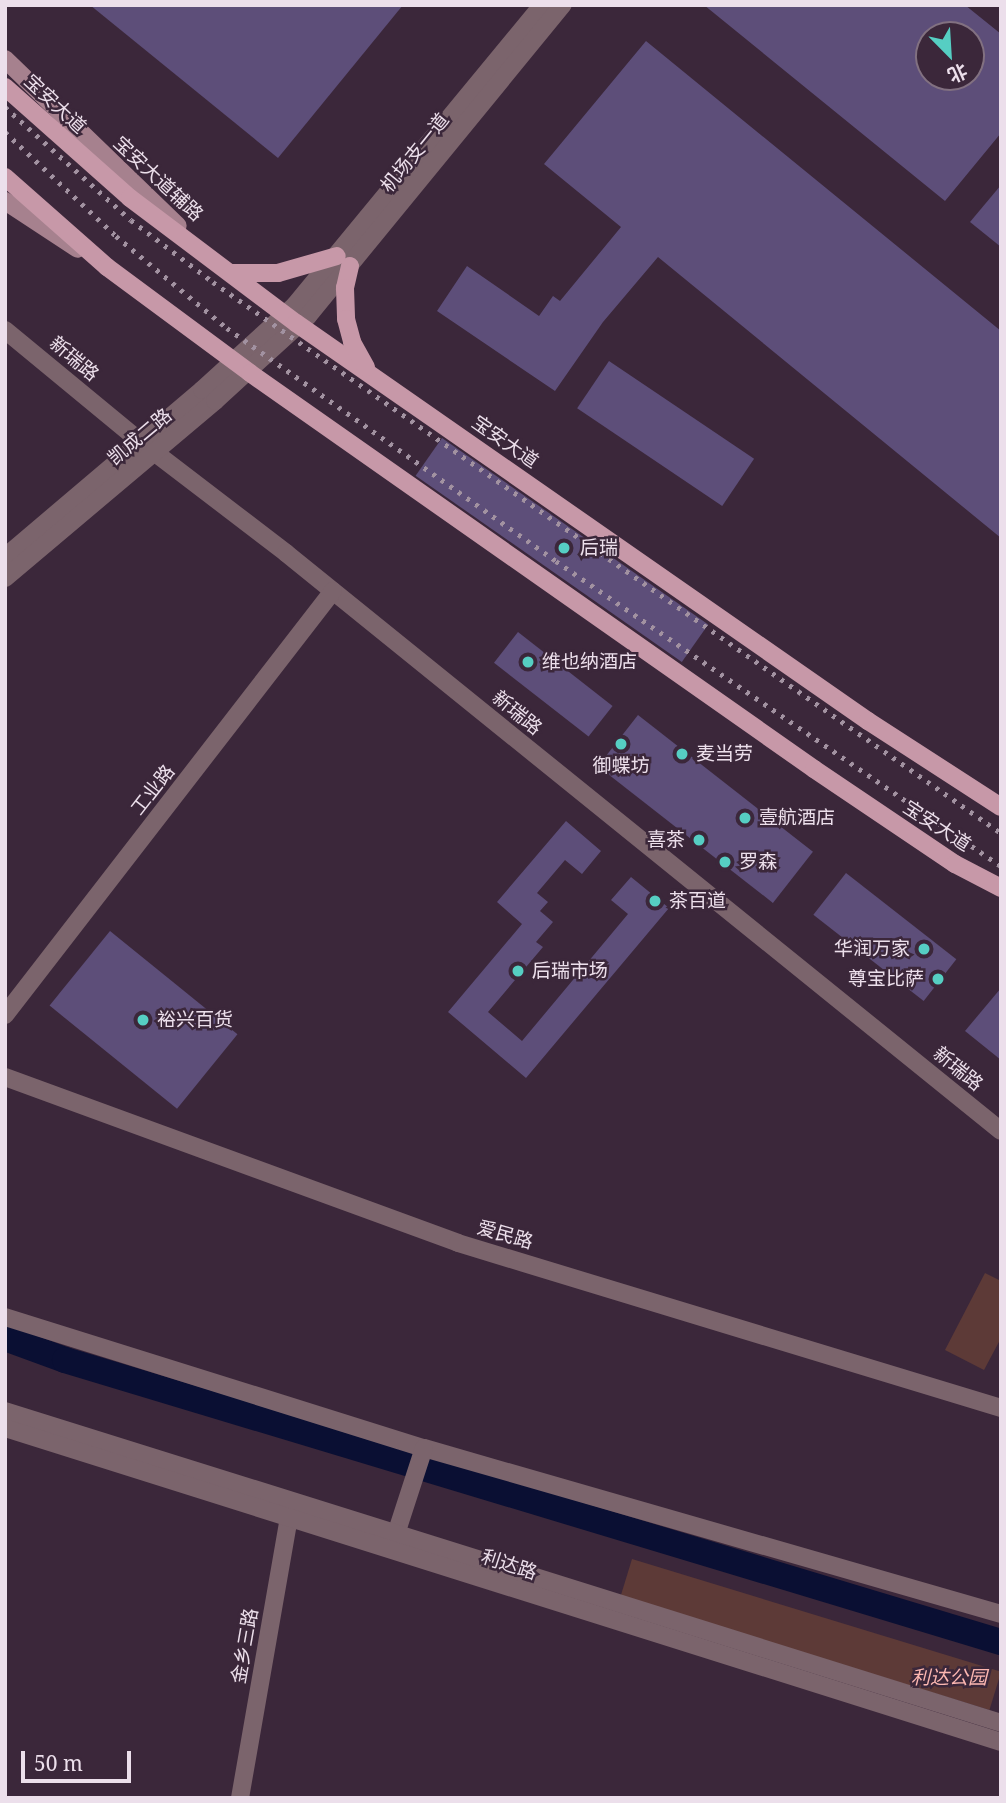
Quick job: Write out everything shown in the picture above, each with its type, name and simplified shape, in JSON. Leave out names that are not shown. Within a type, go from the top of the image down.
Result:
[{"type":"main road","name":"宝安大道辅路","points":[[5,59],[88,143],[226,271]]},
{"type":"main road","name":"宝安大道","points":[[5,86],[120,190],[292,320],[868,720],[1001,807]]},
{"type":"main road","name":"宝安大道","points":[[5,177],[107,267],[241,366],[814,769],[955,864],[1001,888]]},
{"type":"main road","points":[[5,201],[107,267]]},
{"type":"main road","points":[[226,271],[253,275],[288,272],[343,261],[346,319],[358,355],[375,377]]},
{"type":"main road","points":[[955,864],[1001,899]]},
{"type":"street","name":"机场支一道","points":[[343,261],[542,5]]},
{"type":"street","name":"机场支一道","points":[[292,320],[563,5]]},
{"type":"street","name":"凯成二路","points":[[5,578],[147,447],[292,320]]},
{"type":"street","name":"新瑞路","points":[[5,330],[147,447],[333,591],[1001,1131]]},
{"type":"street","name":"凯成二路","points":[[5,557],[147,447]]},
{"type":"street","name":"工业路","points":[[5,1015],[333,591]]},
{"type":"street","name":"爱民路","points":[[5,1077],[458,1243],[1001,1408]]},
{"type":"street","points":[[5,1317],[424,1448],[1001,1614]]},
{"type":"street","name":"利达路","points":[[5,1411],[290,1509],[1001,1742]]},
{"type":"street","name":"利达路","points":[[5,1428],[290,1509],[397,1534],[1001,1723]]},
{"type":"street","points":[[397,1534],[424,1448]]},
{"type":"street","name":"金乡三路","points":[[240,1798],[290,1509]]},
{"type":"green space","points":[[985,1273],[1001,1281],[1001,1338],[984,1370],[945,1350]]},
{"type":"green space","name":"利达公园","points":[[632,1559],[1001,1672],[989,1710],[620,1597]]},
{"type":"building","points":[[90,5],[403,5],[278,158]]},
{"type":"building","points":[[704,5],[965,5],[985,21],[915,21],[915,91],[985,91],[985,21],[1001,34],[1001,133],[945,201]]},
{"type":"building","points":[[646,41],[1001,331],[1001,538],[658,257],[603,322],[555,391],[437,311],[467,266],[539,316],[553,296],[560,301],[621,227],[544,164]]},
{"type":"building","points":[[1001,185],[1001,247],[970,222]]},
{"type":"building","points":[[609,361],[754,459],[722,506],[577,408]]},
{"type":"building","name":"后瑞","points":[[442,438],[708,624],[682,662],[416,476]]},
{"type":"building","points":[[518,632],[613,706],[589,737],[494,663]]},
{"type":"building","points":[[638,715],[813,852],[773,903],[598,766]]},
{"type":"building","points":[[566,821],[601,851],[582,874],[565,860],[537,893],[548,902],[540,911],[553,922],[536,942],[543,947],[488,1012],[522,1041],[628,914],[611,900],[631,877],[669,908],[526,1078],[448,1012],[522,924],[497,902]]},
{"type":"building","points":[[846,873],[956,959],[924,1001],[813,915]]},
{"type":"building","name":"裕兴百货","points":[[110,931],[237,1034],[177,1109],[50,1006]]},
{"type":"building","points":[[1001,988],[1001,1060],[965,1031]]},
{"type":"waterway","points":[[5,1338],[65,1360],[1001,1642]]},
{"type":"railway","points":[[5,107],[131,220],[213,282],[1001,833]]},
{"type":"railway","points":[[5,132],[116,236],[227,328],[556,561],[1001,866]]},
{"type":"place","name":"后瑞","points":[[564,548]]},
{"type":"place","name":"维也纳酒店","points":[[528,662]]},
{"type":"place","name":"御蝶坊","points":[[621,744]]},
{"type":"place","name":"麦当劳","points":[[682,754]]},
{"type":"place","name":"壹航酒店","points":[[745,818]]},
{"type":"place","name":"喜茶","points":[[699,840]]},
{"type":"place","name":"罗森","points":[[725,862]]},
{"type":"place","name":"茶百道","points":[[655,901]]},
{"type":"place","name":"华润万家","points":[[924,949]]},
{"type":"place","name":"后瑞市场","points":[[518,971]]},
{"type":"place","name":"尊宝比萨","points":[[938,979]]},
{"type":"place","name":"裕兴百货","points":[[143,1020]]}]
